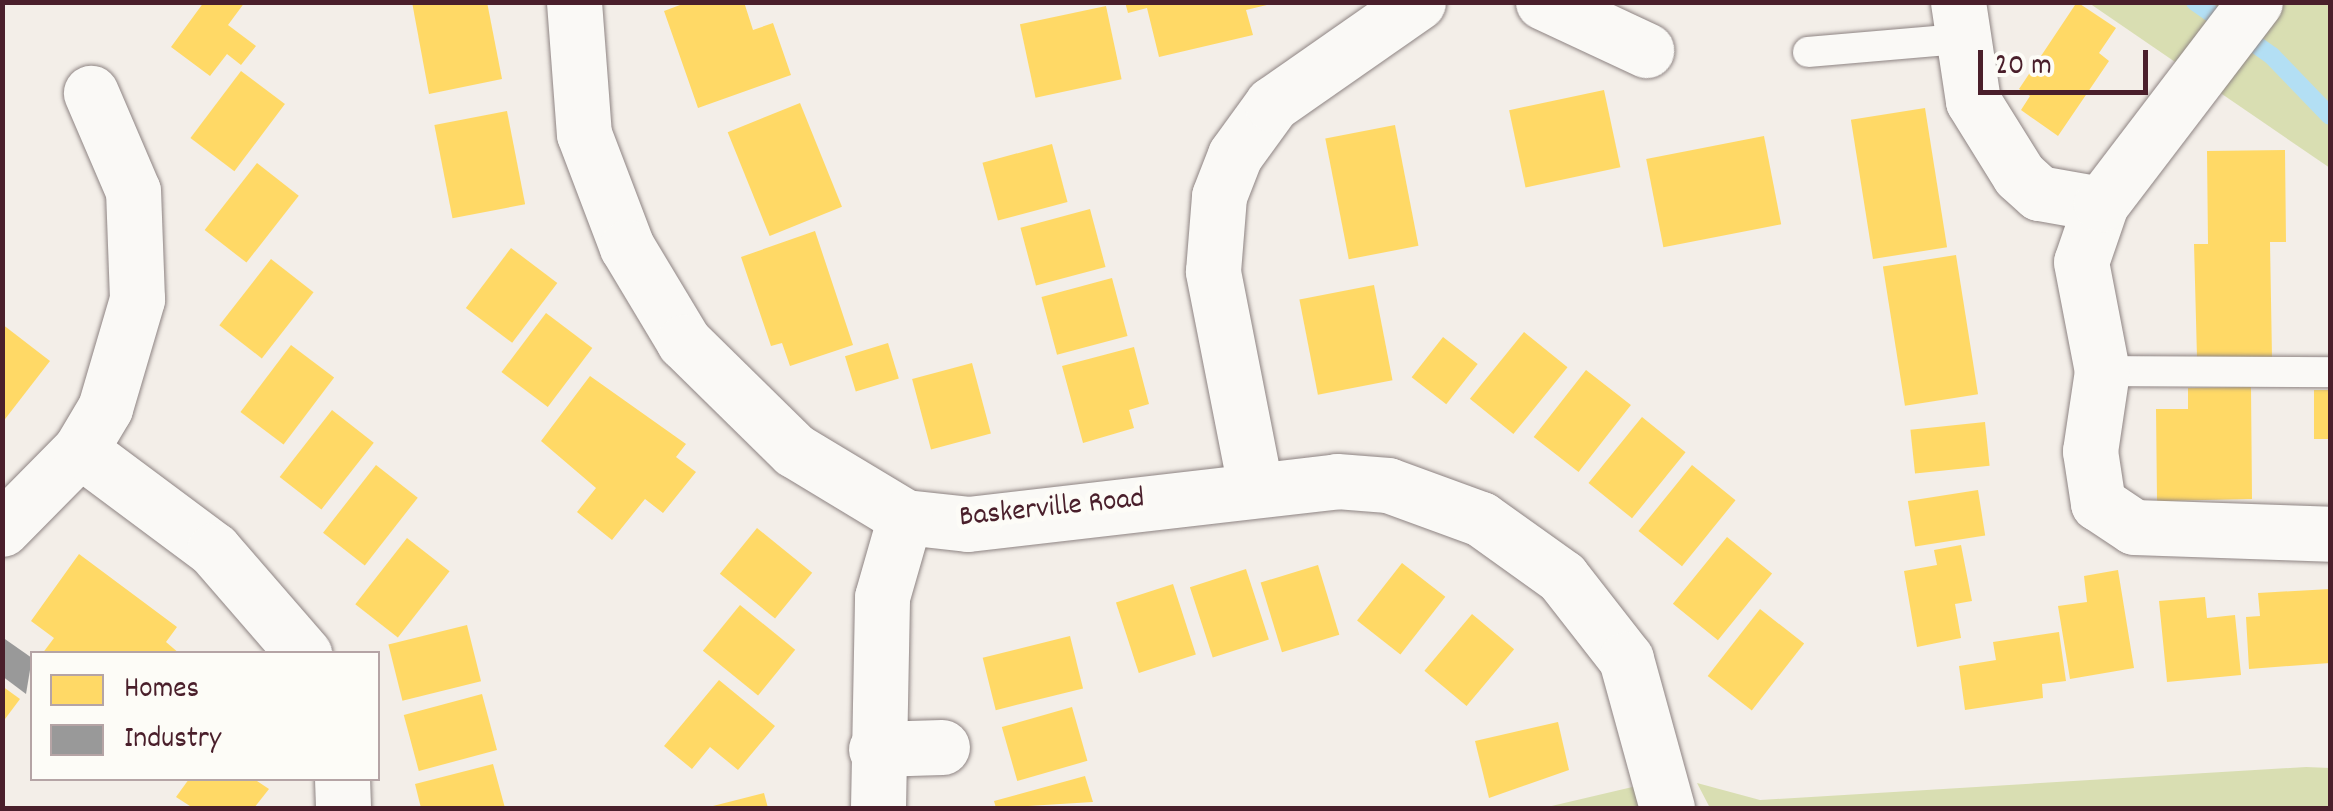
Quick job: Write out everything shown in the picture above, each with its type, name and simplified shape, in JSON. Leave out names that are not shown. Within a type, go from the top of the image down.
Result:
[{"type":"street","name":"Baskerville Road","points":[[574,2],[584,134],[650,290],[757,420],[906,517],[968,524],[1256,486],[1388,485],[1520,543],[1562,577],[1626,659],[1667,808]]},
{"type":"street","points":[[1256,486],[1214,272],[1219,196],[1235,154],[1272,104],[1418,2]]},
{"type":"street","points":[[1543,2],[1646,50]]},
{"type":"street","points":[[2254,2],[2101,204],[2081,262],[2102,371],[2090,487],[2110,515],[2174,531],[2330,534]]},
{"type":"street","points":[[1960,21],[1974,101],[2019,176],[2039,193],[2101,204]]},
{"type":"street","points":[[2,529],[80,450],[124,360],[142,247],[133,191],[91,93]]},
{"type":"street","points":[[80,450],[214,550],[301,651]]},
{"type":"street","points":[[878,808],[876,750],[882,596],[906,517]]},
{"type":"street","points":[[876,750],[942,748]]},
{"type":"street","points":[[342,781],[344,808]]},
{"type":"lane","points":[[1808,52],[1960,21]]},
{"type":"lane","points":[[2102,371],[2330,372]]},
{"type":"green space","points":[[2089,3],[2330,3],[2330,168]]},
{"type":"green space","points":[[2330,768],[2330,808],[1710,808],[1697,783],[1760,800]]},
{"type":"green space","points":[[1641,785],[1640,808],[1543,808]]},
{"type":"building: Homes","points":[[204,2],[245,2],[228,25],[256,46],[241,65],[227,54],[210,76],[171,47]]},
{"type":"building: Homes","points":[[412,2],[487,2],[502,79],[429,94]]},
{"type":"building: Homes","points":[[688,2],[744,2],[753,30],[773,23],[791,75],[698,108],[664,11]]},
{"type":"building: Homes","points":[[1125,2],[1271,4],[1246,10],[1253,35],[1159,57],[1147,8],[1128,13]]},
{"type":"building: Homes","points":[[2077,2],[2116,28],[2099,53],[2109,61],[2058,136],[2021,110],[2030,96],[2019,89]]},
{"type":"building: Homes","points":[[1106,6],[1122,79],[1036,98],[1020,24]]},
{"type":"building: Homes","points":[[241,71],[285,104],[234,171],[190,138]]},
{"type":"building: Homes","points":[[1604,90],[1620,167],[1526,187],[1509,110]]},
{"type":"building: Homes","points":[[800,103],[842,207],[770,236],[728,132]]},
{"type":"building: Homes","points":[[1925,108],[1947,247],[1873,259],[1851,120]]},
{"type":"building: Homes","points":[[507,111],[525,204],[452,218],[434,125]]},
{"type":"building: Homes","points":[[1395,125],[1418,246],[1349,259],[1325,139]]},
{"type":"building: Homes","points":[[1764,136],[1781,224],[1663,247],[1646,159]]},
{"type":"building: Homes","points":[[1052,144],[1068,202],[998,221],[982,163]]},
{"type":"building: Homes","points":[[2285,150],[2286,242],[2270,242],[2272,357],[2197,358],[2194,244],[2208,244],[2207,151]]},
{"type":"building: Homes","points":[[257,163],[299,196],[246,263],[205,230]]},
{"type":"building: Homes","points":[[1090,209],[1106,267],[1036,286],[1020,228]]},
{"type":"building: Homes","points":[[815,231],[853,345],[790,366],[782,343],[771,346],[741,257]]},
{"type":"building: Homes","points":[[511,248],[557,283],[512,343],[466,308]]},
{"type":"building: Homes","points":[[1956,255],[1978,394],[1905,406],[1883,267]]},
{"type":"building: Homes","points":[[271,259],[314,292],[262,358],[219,325]]},
{"type":"building: Homes","points":[[1112,278],[1128,336],[1057,355],[1041,297]]},
{"type":"building: Homes","points":[[1374,285],[1393,380],[1318,395],[1299,300]]},
{"type":"building: Homes","points":[[546,313],[592,348],[548,407],[501,372]]},
{"type":"building: Homes","points":[[2,324],[50,361],[2,423]]},
{"type":"building: Homes","points":[[1524,332],[1568,367],[1513,434],[1470,399]]},
{"type":"building: Homes","points":[[1443,337],[1478,364],[1446,404],[1412,377]]},
{"type":"building: Homes","points":[[888,343],[899,378],[856,392],[845,356]]},
{"type":"building: Homes","points":[[291,345],[334,377],[284,445],[240,412]]},
{"type":"building: Homes","points":[[1134,347],[1149,404],[1129,410],[1134,428],[1083,443],[1062,366]]},
{"type":"building: Homes","points":[[972,363],[991,434],[931,450],[912,379]]},
{"type":"building: Homes","points":[[1586,370],[1631,405],[1579,472],[1534,437]]},
{"type":"building: Homes","points":[[590,376],[686,444],[676,457],[696,472],[663,513],[645,499],[612,540],[577,512],[596,488],[541,441]]},
{"type":"building: Homes","points":[[2251,387],[2252,499],[2157,501],[2156,409],[2188,409],[2188,388]]},
{"type":"building: Homes","points":[[2314,390],[2330,390],[2330,439],[2314,439]]},
{"type":"building: Homes","points":[[332,410],[374,443],[321,510],[280,477]]},
{"type":"building: Homes","points":[[1642,417],[1686,452],[1632,518],[1589,483]]},
{"type":"building: Homes","points":[[1985,422],[1990,466],[1915,474],[1910,430]]},
{"type":"building: Homes","points":[[376,465],[418,498],[365,565],[323,533]]},
{"type":"building: Homes","points":[[1692,465],[1736,500],[1682,566],[1639,531]]},
{"type":"building: Homes","points":[[1978,490],[1985,535],[1915,547],[1908,501]]},
{"type":"building: Homes","points":[[757,528],[812,573],[775,619],[720,574]]},
{"type":"building: Homes","points":[[1727,537],[1772,574],[1718,640],[1673,604]]},
{"type":"building: Homes","points":[[407,538],[450,571],[398,637],[355,604]]},
{"type":"building: Homes","points":[[1961,545],[1972,601],[1955,604],[1961,638],[1917,647],[1904,571],[1937,565],[1934,550]]},
{"type":"building: Homes","points":[[79,554],[177,627],[166,642],[176,651],[44,651],[54,638],[31,621]]},
{"type":"building: Homes","points":[[1402,563],[1445,597],[1400,654],[1357,621]]},
{"type":"building: Homes","points":[[1318,565],[1339,635],[1282,652],[1261,583]]},
{"type":"building: Homes","points":[[1246,569],[1269,639],[1213,658],[1190,587]]},
{"type":"building: Homes","points":[[2118,570],[2134,668],[2070,679],[2058,606],[2087,602],[2084,576]]},
{"type":"building: Homes","points":[[1173,584],[1196,654],[1139,673],[1116,603]]},
{"type":"building: Homes","points":[[2330,589],[2330,663],[2249,669],[2246,617],[2260,616],[2258,593]]},
{"type":"building: Homes","points":[[2205,597],[2207,618],[2235,615],[2241,675],[2167,682],[2159,601]]},
{"type":"building: Homes","points":[[740,605],[795,650],[758,696],[703,651]]},
{"type":"building: Homes","points":[[1760,609],[1804,643],[1752,710],[1708,676]]},
{"type":"building: Homes","points":[[1472,614],[1514,649],[1467,706],[1424,671]]},
{"type":"building: Homes","points":[[467,625],[481,681],[402,701],[388,645]]},
{"type":"building: Homes","points":[[2059,632],[2066,681],[2042,684],[2043,698],[1965,710],[1959,666],[1996,660],[1993,642]]},
{"type":"building: Homes","points":[[1070,636],[1083,688],[996,710],[983,658]]},
{"type":"building: Homes","points":[[719,680],[775,726],[738,770],[710,747],[692,769],[664,746]]},
{"type":"building: Homes","points":[[2,686],[20,699],[2,723]]},
{"type":"building: Homes","points":[[482,694],[497,750],[419,771],[404,715]]},
{"type":"building: Homes","points":[[1072,707],[1087,761],[1017,781],[1002,727]]},
{"type":"building: Homes","points":[[1558,722],[1569,770],[1489,798],[1475,741]]},
{"type":"building: Homes","points":[[493,764],[505,808],[421,808],[415,784]]},
{"type":"building: Homes","points":[[1085,776],[1093,802],[996,808],[994,801]]},
{"type":"building: Homes","points":[[188,781],[257,781],[269,789],[254,808],[193,808],[176,797]]},
{"type":"building: Homes","points":[[764,793],[768,808],[709,808],[709,807]]},
{"type":"building: Industry","points":[[2,637],[30,657],[26,694],[2,676]]},
{"type":"waterway","points":[[2195,2],[2272,56],[2330,116]]}]
